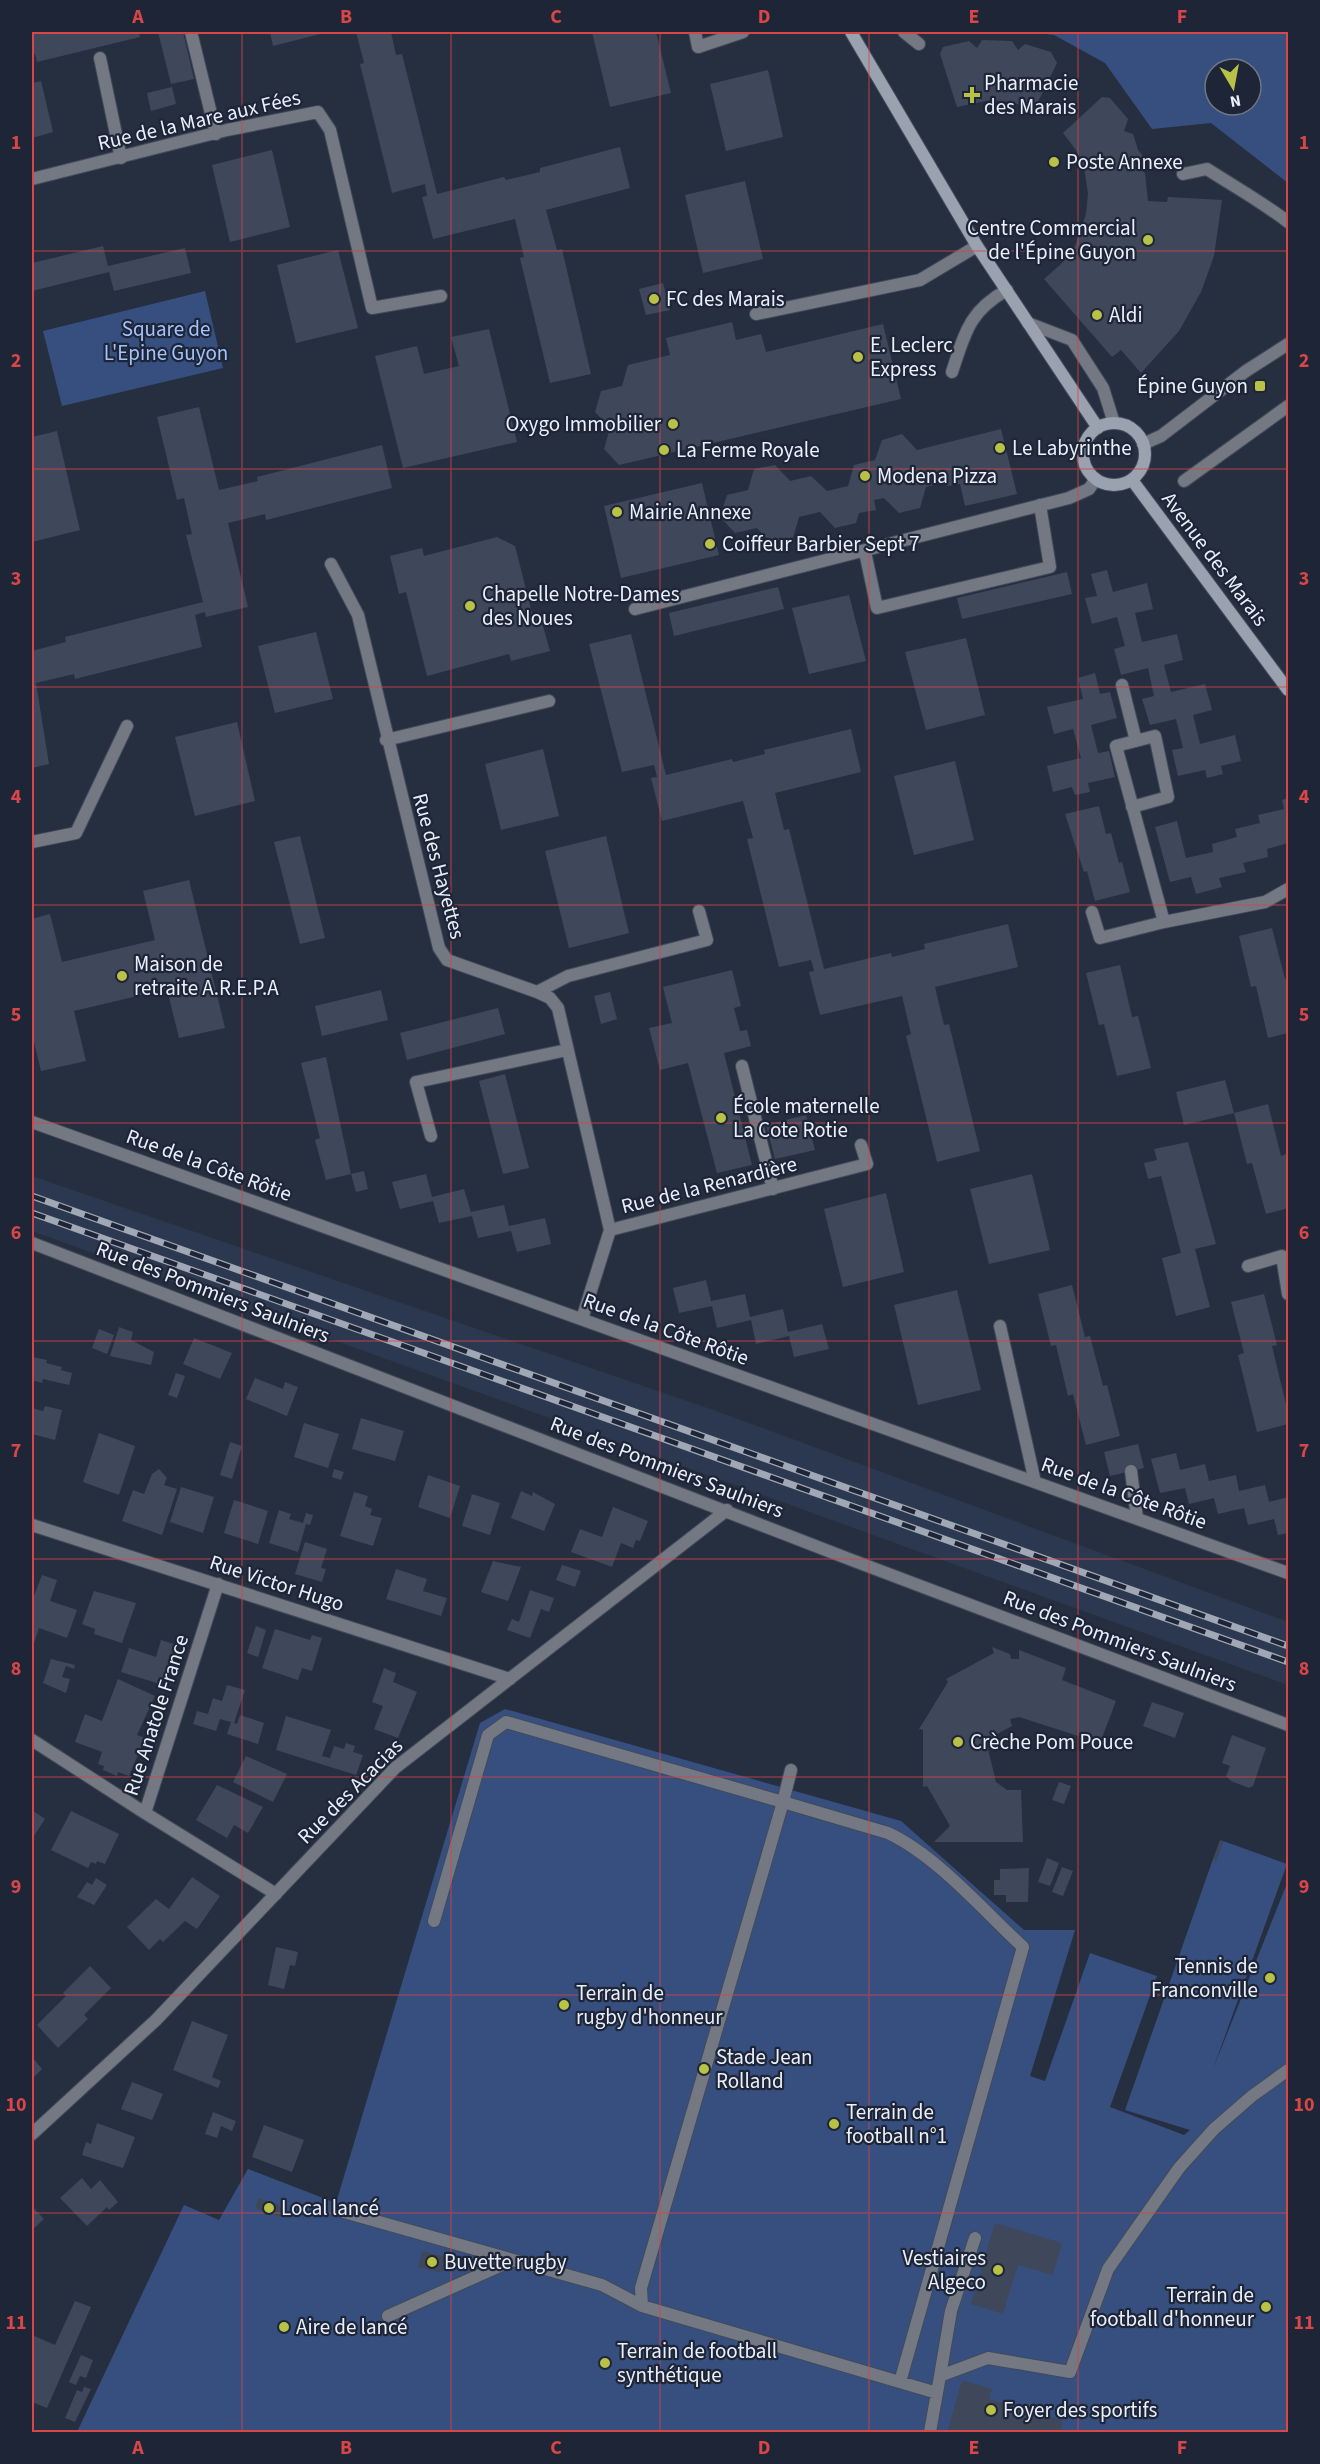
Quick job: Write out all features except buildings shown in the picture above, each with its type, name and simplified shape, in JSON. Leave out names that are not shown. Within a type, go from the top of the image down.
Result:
[{"type":"street","points":[[191,32],[216,134]]},
{"type":"street","points":[[695,32],[698,47],[742,32]]},
{"type":"street","points":[[851,32],[977,246],[1098,428]]},
{"type":"street","points":[[904,32],[919,44]]},
{"type":"street","points":[[100,58],[121,158]]},
{"type":"street","name":"Rue de la Mare aux Fées","points":[[32,179],[216,134],[318,112],[330,130],[372,308],[441,296]]},
{"type":"street","points":[[1183,174],[1208,169],[1243,192],[1251,194],[1288,222]]},
{"type":"street","points":[[756,314],[920,280],[977,246]]},
{"type":"street","points":[[952,372],[968,326],[986,301],[1007,290]]},
{"type":"street","points":[[1028,323],[1072,340],[1103,388],[1114,423]]},
{"type":"street","points":[[1143,444],[1161,436],[1246,371],[1288,344]]},
{"type":"street","points":[[1184,481],[1288,406]]},
{"type":"street","points":[[1114,423],[1132,429],[1143,444],[1142,468],[1132,480],[1114,485],[1096,479],[1084,463],[1083,453],[1085,443],[1098,428],[1114,423]]},
{"type":"street","points":[[635,609],[925,537],[1069,498],[1089,489],[1096,479]]},
{"type":"street","name":"Avenue des Marais","points":[[1132,480],[1288,690]]},
{"type":"street","points":[[865,552],[877,608],[1050,567],[1040,505]]},
{"type":"street","name":"Rue des Hayettes","points":[[331,564],[358,615],[386,740],[439,948],[447,960],[537,992],[550,998],[558,1008],[610,1230]]},
{"type":"street","points":[[1122,685],[1136,741]]},
{"type":"street","points":[[386,740],[549,701]]},
{"type":"street","points":[[32,842],[76,832],[127,726]]},
{"type":"street","points":[[1132,807],[1168,797],[1155,736],[1116,746],[1132,807],[1164,922]]},
{"type":"street","points":[[1092,912],[1100,938],[1164,922],[1265,902],[1288,889]]},
{"type":"street","points":[[537,992],[568,976],[707,940],[699,911]]},
{"type":"street","points":[[431,1136],[416,1082],[567,1050]]},
{"type":"street","points":[[742,1066],[773,1189]]},
{"type":"street","name":"Rue de la Côte Rôtie","points":[[32,1122],[1288,1573]]},
{"type":"street","name":"Rue de la Renardière","points":[[610,1230],[867,1164],[861,1145]]},
{"type":"street","points":[[582,1319],[610,1230]]},
{"type":"street","name":"Rue des Pommiers Saulniers","points":[[32,1243],[727,1510],[860,1564],[1288,1725]]},
{"type":"street","points":[[1248,1266],[1282,1256],[1288,1294]]},
{"type":"street","points":[[1000,1326],[1035,1482]]},
{"type":"street","points":[[1131,1471],[1137,1518]]},
{"type":"street","name":"Rue des Acacias","points":[[32,2134],[156,2020],[395,1768],[727,1510]]},
{"type":"street","name":"Rue Victor Hugo","points":[[32,1525],[510,1679]]},
{"type":"street","name":"Rue Anatole France","points":[[218,1584],[145,1813],[276,1894]]},
{"type":"street","points":[[434,1921],[488,1734],[506,1722],[888,1833],[905,1841],[948,1877],[1023,1947],[900,2382]]},
{"type":"street","points":[[32,1740],[145,1813]]},
{"type":"street","points":[[642,2306],[641,2288],[791,1770]]},
{"type":"street","points":[[940,2376],[988,2358],[1070,2372],[1108,2269],[1179,2169],[1214,2129],[1252,2096],[1288,2070]]},
{"type":"street","points":[[344,2212],[602,2285],[642,2306],[937,2393]]},
{"type":"street","points":[[930,2433],[951,2311],[975,2238]]},
{"type":"street","points":[[388,2316],[513,2260]]},
{"type":"shaded area","points":[[32,1176],[719,1412],[1288,1622],[1288,1685],[32,1231]]},
{"type":"green space","points":[[1031,32],[1288,32],[1288,183],[1211,123],[1152,129],[1105,63],[1054,35]]},
{"type":"green space","name":"Square de L'Epine Guyon","points":[[205,291],[223,368],[62,406],[43,331]]},
{"type":"green space","name":"Stade Jean Rolland","points":[[505,1709],[901,1821],[1024,1930],[1075,1930],[1030,2076],[1045,2081],[1090,1953],[1157,1976],[1110,2107],[1184,2135],[1190,2130],[1125,2110],[1213,1859],[1216,1860],[1223,1841],[1287,1864],[1213,2069],[1288,1881],[1288,2432],[77,2432],[184,2205],[219,2220],[248,2169],[336,2203],[480,1723]]},
{"type":"railway","points":[[32,1196],[1288,1646]]},
{"type":"railway","points":[[32,1213],[1288,1662]]},
{"type":"place","name":"Pharmacie des Marais","points":[[972,95]]},
{"type":"place","name":"Poste Annexe","points":[[1054,162]]},
{"type":"place","name":"Centre Commercial de l'Épine Guyon","points":[[1148,240]]},
{"type":"place","name":"FC des Marais","points":[[654,299]]},
{"type":"place","name":"Aldi","points":[[1097,315]]},
{"type":"place","name":"E. Leclerc Express","points":[[858,357]]},
{"type":"place","name":"Épine Guyon","points":[[1260,386]]},
{"type":"place","name":"Oxygo Immobilier","points":[[673,424]]},
{"type":"place","name":"Le Labyrinthe","points":[[1000,448]]},
{"type":"place","name":"La Ferme Royale","points":[[664,450]]},
{"type":"place","name":"Modena Pizza","points":[[865,476]]},
{"type":"place","name":"Mairie Annexe","points":[[617,512]]},
{"type":"place","name":"Coiffeur Barbier Sept 7","points":[[710,544]]},
{"type":"place","name":"Chapelle Notre-Dames des Noues","points":[[470,606]]},
{"type":"place","name":"Maison de retraite A.R.E.P.A","points":[[122,976]]},
{"type":"place","name":"École maternelle La Cote Rotie","points":[[721,1118]]},
{"type":"place","name":"Crèche Pom Pouce","points":[[958,1742]]},
{"type":"place","name":"Tennis de Franconville","points":[[1270,1978]]},
{"type":"place","name":"Terrain de rugby d'honneur","points":[[564,2005]]},
{"type":"place","name":"Stade Jean Rolland","points":[[704,2069]]},
{"type":"place","name":"Terrain de football n°1","points":[[834,2124]]},
{"type":"place","name":"Local lancé","points":[[269,2208]]},
{"type":"place","name":"Buvette rugby","points":[[432,2262]]},
{"type":"place","name":"Vestiaires Algeco","points":[[998,2270]]},
{"type":"place","name":"Terrain de football d'honneur","points":[[1266,2307]]},
{"type":"place","name":"Aire de lancé","points":[[284,2327]]},
{"type":"place","name":"Terrain de football synthétique","points":[[605,2363]]},
{"type":"place","name":"Foyer des sportifs","points":[[991,2410]]}]
